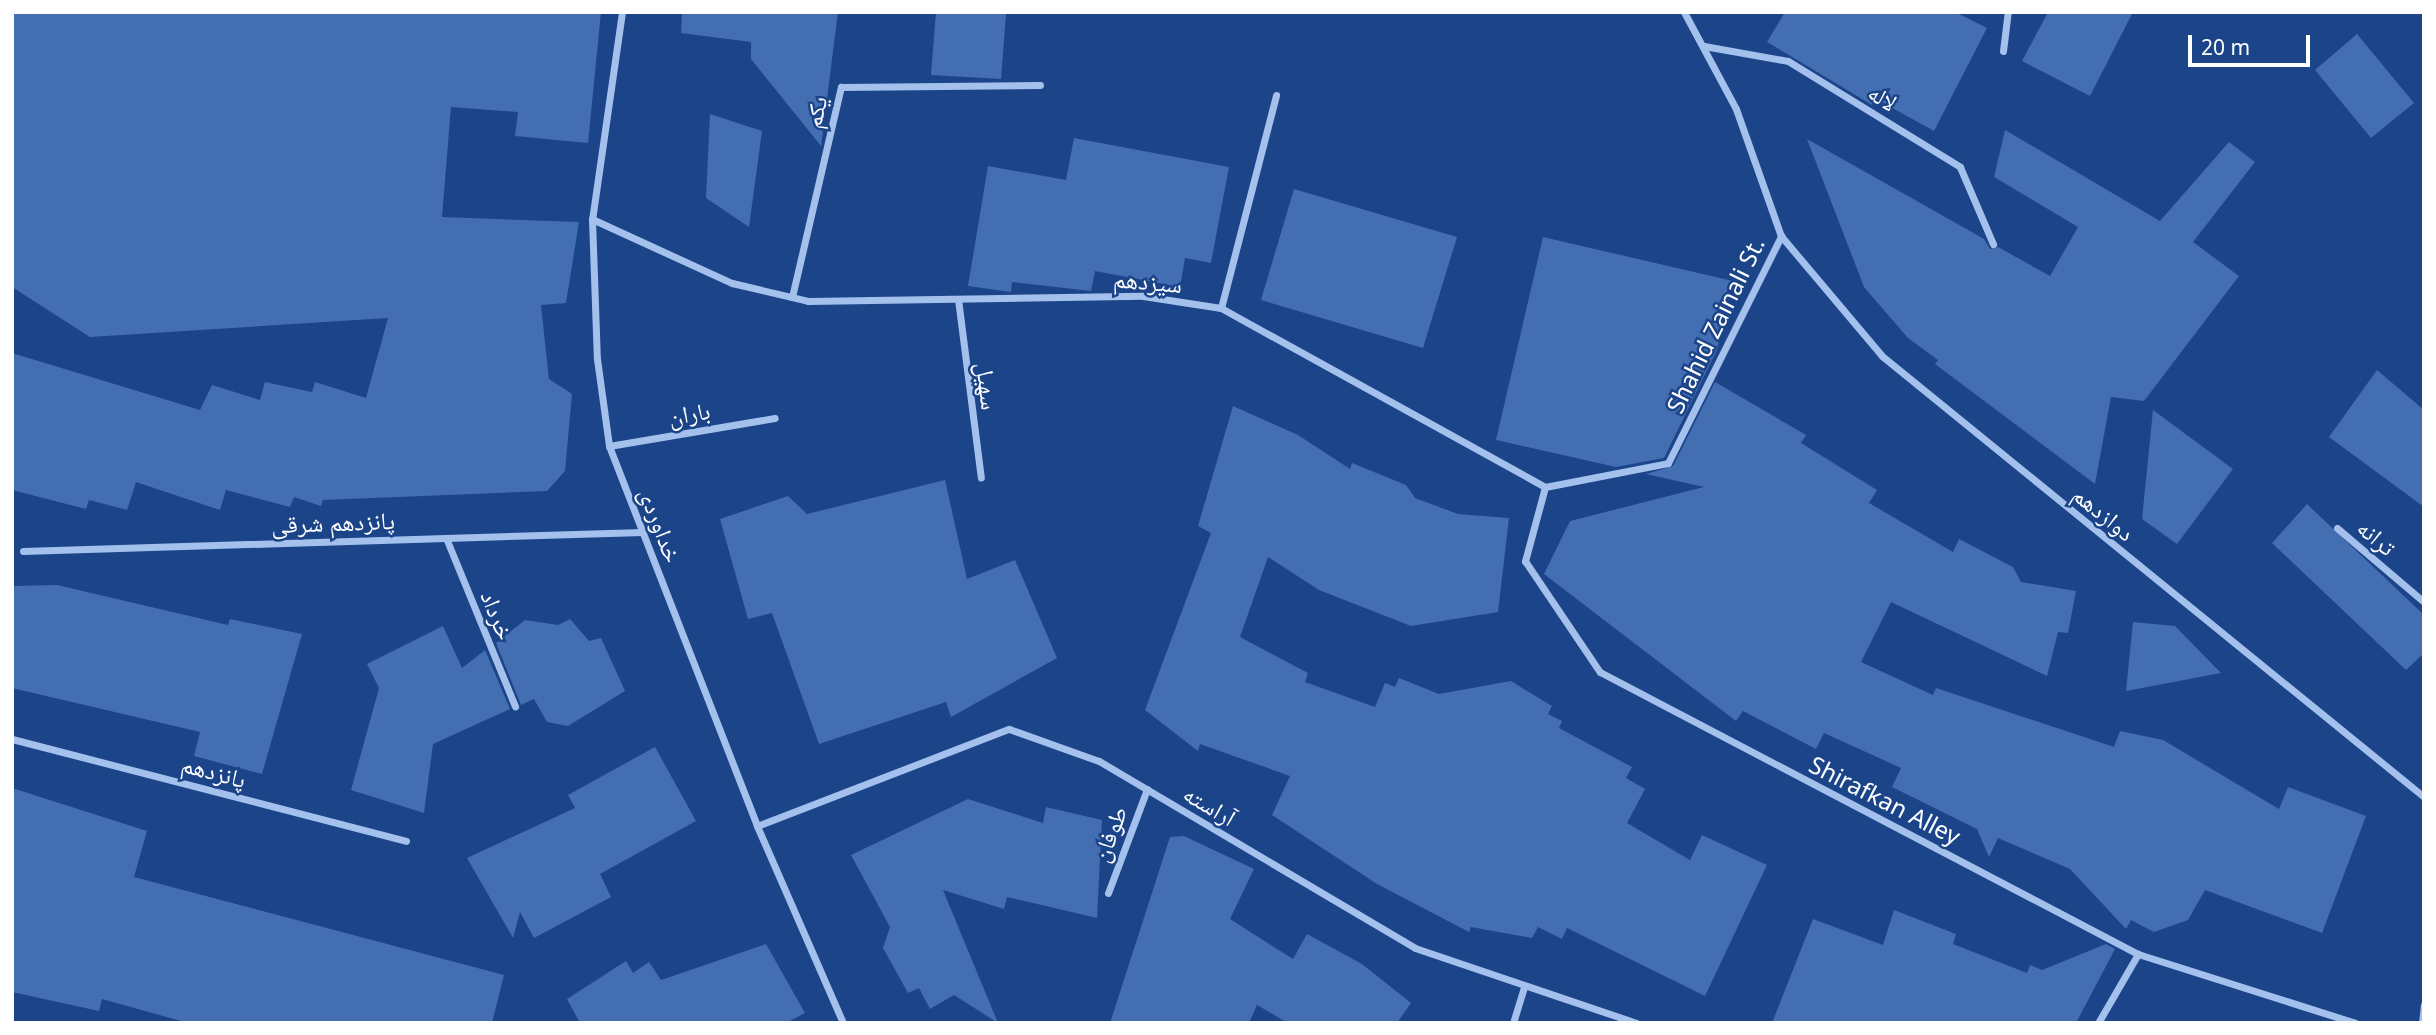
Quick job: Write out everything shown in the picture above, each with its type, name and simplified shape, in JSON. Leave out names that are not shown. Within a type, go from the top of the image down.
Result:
[{"type":"street","name":"خداوردی","points":[[622,12],[592,219],[597,359],[609,446],[757,826],[843,1023]]},
{"type":"street","name":"Shahid Zainali St.","points":[[1545,487],[1668,463],[1781,236],[1736,109],[1684,12]]},
{"type":"street","points":[[2003,51],[2008,12]]},
{"type":"street","name":"لاله","points":[[1704,46],[1788,61],[1960,167],[1993,244]]},
{"type":"street","name":"یکم","points":[[792,298],[841,87],[1040,85]]},
{"type":"street","points":[[1221,308],[1276,95]]},
{"type":"street","name":"سیزدهم","points":[[592,219],[733,283],[792,298],[1143,296],[1221,308],[1545,487]]},
{"type":"street","name":"دوازدهم","points":[[1781,236],[1882,356],[2424,797]]},
{"type":"street","name":"سهیل","points":[[958,299],[981,478]]},
{"type":"street","name":"باران","points":[[609,446],[775,418]]},
{"type":"street","name":"Shirafkan Alley","points":[[1545,487],[1525,561],[1600,671],[2138,954],[2355,1023]]},
{"type":"street","name":"ترانه","points":[[2337,528],[2424,602]]},
{"type":"street","name":"پانزدهم شرقی","points":[[23,551],[643,532]]},
{"type":"street","name":"خرداد","points":[[446,538],[515,706]]},
{"type":"street","name":"آراسته","points":[[757,826],[1009,729],[1098,761],[1415,948],[1637,1023]]},
{"type":"street","name":"پانزدهم","points":[[12,739],[406,841]]},
{"type":"street","name":"طوفان","points":[[1108,893],[1147,789]]},
{"type":"street","points":[[2098,1023],[2138,954]]},
{"type":"street","points":[[1513,1023],[1524,987]]},
{"type":"street","points":[[2422,1023],[2424,1005]]},
{"type":"building","points":[[12,12],[601,12],[588,143],[515,136],[518,112],[451,107],[442,217],[579,222],[566,303],[541,305],[549,379],[572,394],[565,471],[547,491],[323,500],[321,506],[294,497],[290,507],[226,490],[220,510],[136,482],[127,510],[89,500],[86,509],[12,490],[12,353],[200,410],[212,385],[260,400],[265,382],[312,392],[315,382],[366,398],[388,318],[90,337],[12,287]]},
{"type":"building","points":[[682,12],[838,12],[821,146],[751,59],[751,42],[681,33]]},
{"type":"building","points":[[936,12],[1006,14],[1001,79],[931,75]]},
{"type":"building","points":[[1785,12],[1955,12],[1987,28],[1934,131],[1876,99],[1872,105],[1767,42]]},
{"type":"building","points":[[2048,12],[2133,12],[2090,96],[2022,61]]},
{"type":"building","points":[[2357,34],[2414,103],[2371,138],[2315,70]]},
{"type":"building","points":[[710,114],[762,131],[749,227],[706,198]]},
{"type":"building","points":[[2005,130],[2160,221],[2229,142],[2255,162],[2193,242],[2239,276],[2144,401],[2111,397],[2095,484],[1935,364],[1938,360],[1908,338],[1864,287],[1807,139],[1984,239],[1990,249],[1998,247],[2050,276],[2078,227],[1994,177]]},
{"type":"building","points":[[1074,138],[1229,167],[1211,263],[1185,258],[1180,287],[1095,271],[1091,291],[1012,282],[1011,292],[968,286],[988,166],[1066,180]]},
{"type":"building","points":[[1294,189],[1457,237],[1423,348],[1261,300]]},
{"type":"building","points":[[1543,237],[1733,281],[1717,350],[1664,458],[1616,467],[1496,440]]},
{"type":"building","points":[[2377,370],[2424,410],[2424,507],[2329,437]]},
{"type":"building","points":[[1715,382],[1806,435],[1801,443],[1877,490],[1869,503],[1953,552],[1959,539],[2013,567],[2021,582],[2076,591],[2068,633],[2058,632],[2047,676],[1891,602],[1861,662],[1933,695],[1936,688],[2114,747],[2120,731],[2163,740],[2279,809],[2288,787],[2366,816],[2322,933],[2205,890],[2188,920],[2154,932],[2131,920],[2126,929],[2070,869],[1998,838],[1989,857],[1977,829],[1892,787],[1901,768],[1824,733],[1816,749],[1743,711],[1736,721],[1544,574],[1570,521],[1704,487],[1646,474],[1673,466]]},
{"type":"building","points":[[1233,406],[1298,435],[1350,469],[1352,463],[1406,485],[1415,498],[1458,514],[1509,518],[1498,612],[1411,626],[1319,590],[1268,557],[1240,637],[1308,673],[1305,682],[1375,707],[1385,683],[1395,687],[1399,678],[1439,694],[1511,681],[1552,706],[1548,714],[1562,721],[1559,728],[1632,767],[1626,778],[1645,789],[1627,823],[1690,860],[1702,835],[1767,865],[1705,996],[1567,928],[1562,939],[1538,927],[1532,938],[1471,927],[1469,932],[1377,884],[1272,815],[1290,776],[1200,744],[1198,751],[1145,710],[1211,533],[1198,526]]},
{"type":"building","points":[[2153,410],[2233,469],[2177,544],[2142,519]]},
{"type":"building","points":[[945,480],[967,579],[1015,560],[1057,658],[951,717],[946,702],[819,744],[772,613],[748,619],[720,519],[788,496],[807,514]]},
{"type":"building","points":[[2307,504],[2424,615],[2424,653],[2406,670],[2272,543]]},
{"type":"building","points":[[57,585],[228,625],[230,619],[302,634],[262,774],[194,756],[200,732],[12,688],[12,586]]},
{"type":"building","points":[[570,619],[589,641],[601,638],[625,691],[568,726],[547,722],[534,699],[521,705],[496,643],[525,620],[558,625]]},
{"type":"building","points":[[2133,622],[2175,626],[2221,673],[2126,691]]},
{"type":"building","points":[[443,626],[462,668],[485,650],[510,709],[433,744],[424,813],[351,790],[379,688],[367,664]]},
{"type":"building","points":[[655,747],[696,821],[600,874],[611,897],[534,938],[520,912],[513,938],[467,858],[575,808],[568,795]]},
{"type":"building","points":[[12,788],[147,831],[134,877],[504,975],[492,1023],[188,1023],[102,999],[99,1011],[12,992]]},
{"type":"building","points":[[968,799],[1043,823],[1046,807],[1102,820],[1097,918],[1007,897],[1004,909],[943,890],[998,1023],[954,995],[930,1009],[919,988],[908,993],[883,948],[890,927],[851,855]]},
{"type":"building","points":[[1184,836],[1254,869],[1230,919],[1293,959],[1307,934],[1362,964],[1411,1003],[1397,1023],[1288,1023],[1257,1005],[1249,1023],[1110,1023],[1170,837]]},
{"type":"building","points":[[1894,910],[1956,934],[1953,944],[2027,973],[2030,965],[2042,970],[2106,944],[2115,949],[2076,1023],[1772,1023],[1813,919],[1883,945]]},
{"type":"building","points":[[766,944],[805,1013],[786,1023],[580,1023],[567,999],[626,961],[633,973],[649,962],[661,980]]}]
